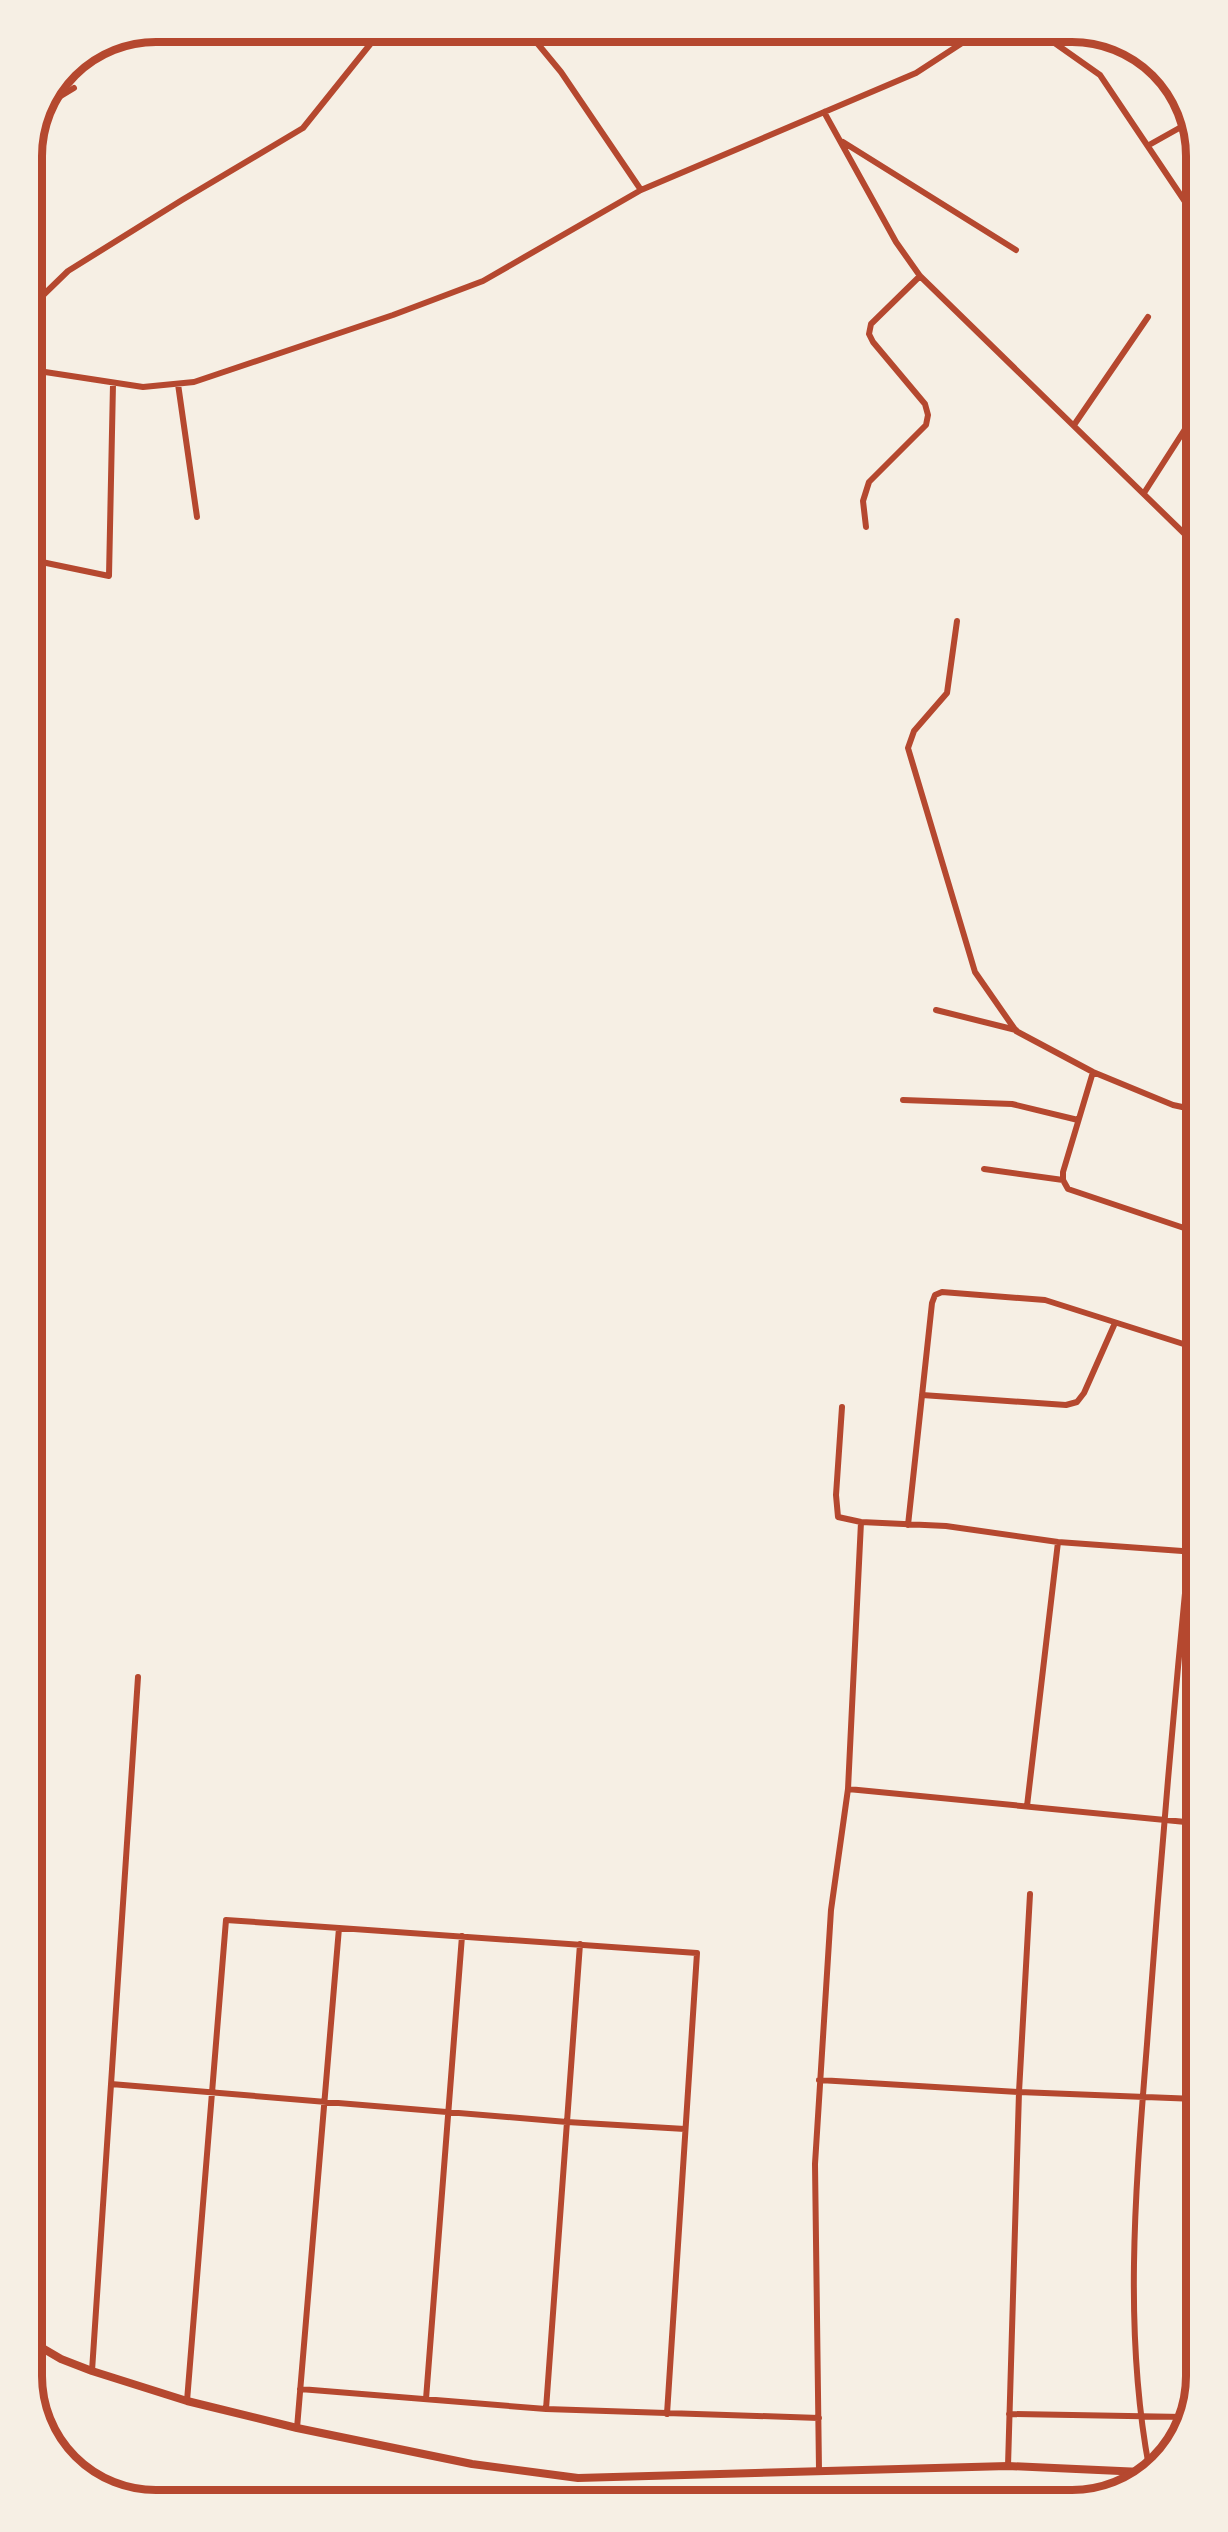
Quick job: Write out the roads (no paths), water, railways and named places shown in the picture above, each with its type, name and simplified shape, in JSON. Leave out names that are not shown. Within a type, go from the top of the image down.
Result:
[{"type":"main road","points":[[42,2348],[61,2359],[92,2371],[187,2401],[297,2428],[472,2464],[578,2478],[1008,2466],[1134,2472]]},
{"type":"street","points":[[42,296],[68,271],[303,128],[372,42]]},
{"type":"street","points":[[536,42],[561,72],[641,190]]},
{"type":"street","points":[[42,372],[143,387],[194,382],[483,282],[641,190],[916,74],[964,42]]},
{"type":"street","points":[[1053,42],[1100,75],[1186,201]]},
{"type":"street","points":[[58,98],[74,88]]},
{"type":"street","points":[[824,112],[896,242],[920,276],[1186,534]]},
{"type":"street","points":[[1149,145],[1182,127]]},
{"type":"street","points":[[842,141],[1016,250]]},
{"type":"street","points":[[866,527],[863,501],[870,482],[926,425],[928,415],[925,404],[873,342],[869,334],[871,324],[920,276]]},
{"type":"street","points":[[1074,425],[1148,317]]},
{"type":"street","points":[[42,562],[109,576],[113,384]]},
{"type":"street","points":[[178,384],[197,517]]},
{"type":"street","points":[[1144,493],[1186,429]]},
{"type":"street","points":[[957,621],[948,693],[914,731],[908,748],[975,972],[1016,1031]]},
{"type":"street","points":[[936,1010],[1016,1031],[1093,1072],[1173,1106],[1186,1108]]},
{"type":"street","points":[[1093,1072],[1063,1172],[1063,1180],[1068,1189],[1186,1228]]},
{"type":"street","points":[[903,1100],[1012,1104],[1078,1120]]},
{"type":"street","points":[[984,1169],[1063,1180]]},
{"type":"street","points":[[908,1525],[932,1303],[935,1296],[942,1292],[1045,1300],[1186,1345]]},
{"type":"street","points":[[922,1395],[1066,1405],[1077,1402],[1084,1393],[1116,1323]]},
{"type":"street","points":[[842,1407],[836,1495],[838,1517],[861,1522],[946,1526],[1058,1542],[1186,1551]]},
{"type":"street","points":[[819,2470],[815,2164],[831,1910],[848,1789],[861,1522]]},
{"type":"street","points":[[1027,1806],[1058,1542]]},
{"type":"street","points":[[1148,2460],[1139,2416],[1132,2287],[1163,1820],[1186,1615]]},
{"type":"street","points":[[92,2371],[138,1677]]},
{"type":"street","points":[[848,1789],[1186,1822]]},
{"type":"street","points":[[1008,2466],[1019,2092],[1030,1894]]},
{"type":"street","points":[[187,2401],[226,1920],[697,1953],[667,2414]]},
{"type":"street","points":[[297,2428],[339,1928]]},
{"type":"street","points":[[426,2399],[462,1936]]},
{"type":"street","points":[[546,2409],[580,1944]]},
{"type":"street","points":[[819,2080],[1019,2092],[1186,2098]]},
{"type":"street","points":[[111,2084],[213,2091],[324,2103],[685,2129]]},
{"type":"street","points":[[300,2389],[546,2409],[819,2418]]},
{"type":"street","points":[[1009,2414],[1178,2417]]}]
